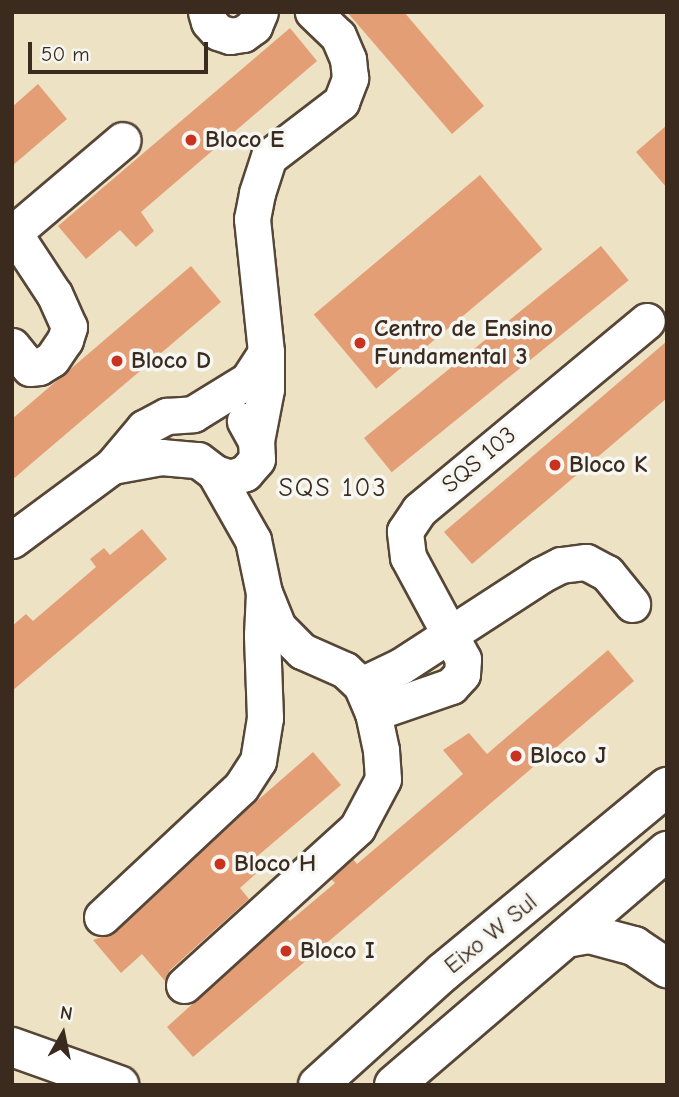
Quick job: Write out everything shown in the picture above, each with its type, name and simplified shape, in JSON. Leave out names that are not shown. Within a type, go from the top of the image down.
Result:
[{"type":"main road","name":"Eixo W Sul","points":[[318,1085],[442,973],[667,787]]},
{"type":"main road","name":"Eixo W Sul","points":[[394,1085],[667,851]]},
{"type":"main road","points":[[566,938],[589,934],[634,946],[667,968]]},
{"type":"main road","points":[[12,1047],[119,1085]]},
{"type":"street","points":[[206,12],[209,22],[218,32],[230,36],[243,34],[254,26],[260,12]]},
{"type":"street","points":[[184,985],[357,828],[383,779],[381,750],[367,699],[345,670],[302,651],[278,627],[264,593],[253,540],[261,480],[257,450],[266,389],[266,352],[252,219],[257,193],[269,157],[341,102],[350,78],[348,59],[338,36],[313,12]]},
{"type":"street","points":[[18,354],[30,368],[38,367],[52,359],[65,340],[69,327],[54,294],[13,233],[123,140]]},
{"type":"street","name":"SQS 103","points":[[451,634],[408,557],[405,531],[419,510],[647,321]]},
{"type":"street","points":[[12,540],[112,466],[144,428],[167,416],[206,407],[248,380],[266,352]]},
{"type":"street","points":[[206,407],[240,414],[257,450]]},
{"type":"street","points":[[206,407],[192,442],[253,540]]},
{"type":"street","points":[[112,466],[161,457],[206,467],[230,478],[245,473],[257,450]]},
{"type":"street","points":[[367,699],[401,666],[541,575],[561,565],[586,562],[607,573],[632,604]]},
{"type":"street","points":[[102,917],[241,788],[258,761],[265,718],[264,593]]},
{"type":"street","points":[[264,675],[302,651]]},
{"type":"building","points":[[347,12],[404,12],[484,106],[452,134]]},
{"type":"building","name":"Bloco E","points":[[290,28],[317,61],[141,212],[154,231],[136,247],[120,230],[86,259],[58,226]]},
{"type":"building","points":[[38,84],[67,119],[12,166],[12,107]]},
{"type":"building","points":[[667,125],[667,188],[636,152]]},
{"type":"building","points":[[480,175],[542,249],[376,389],[314,314]]},
{"type":"building","points":[[601,246],[629,280],[392,472],[364,438]]},
{"type":"building","name":"Bloco D","points":[[191,266],[221,302],[12,480],[12,419]]},
{"type":"building","name":"Bloco K","points":[[667,341],[667,398],[472,564],[444,532]]},
{"type":"building","points":[[142,529],[167,559],[12,691],[12,626],[26,614],[33,621],[96,567],[90,559],[104,548],[110,555]]},
{"type":"building","points":[[608,650],[634,681],[193,1057],[167,1027],[287,918],[290,921],[335,883],[331,879],[353,859],[357,864],[463,774],[443,750],[469,733],[487,754]]},
{"type":"building","name":"Bloco H","points":[[313,752],[341,785],[254,859],[262,868],[240,888],[249,899],[170,970],[165,981],[142,954],[121,973],[93,940],[116,932]]},
{"type":"place","name":"Bloco E","points":[[191,140]]},
{"type":"place","name":"Centro de Ensino Fundamental 3","points":[[360,343]]},
{"type":"place","name":"Bloco D","points":[[117,361]]},
{"type":"place","name":"Bloco K","points":[[555,465]]},
{"type":"place","name":"Bloco J","points":[[516,756]]},
{"type":"place","name":"Bloco H","points":[[220,864]]},
{"type":"place","name":"Bloco I","points":[[286,951]]},
{"type":"district","name":"SQS 103","points":[[333,489]]}]
